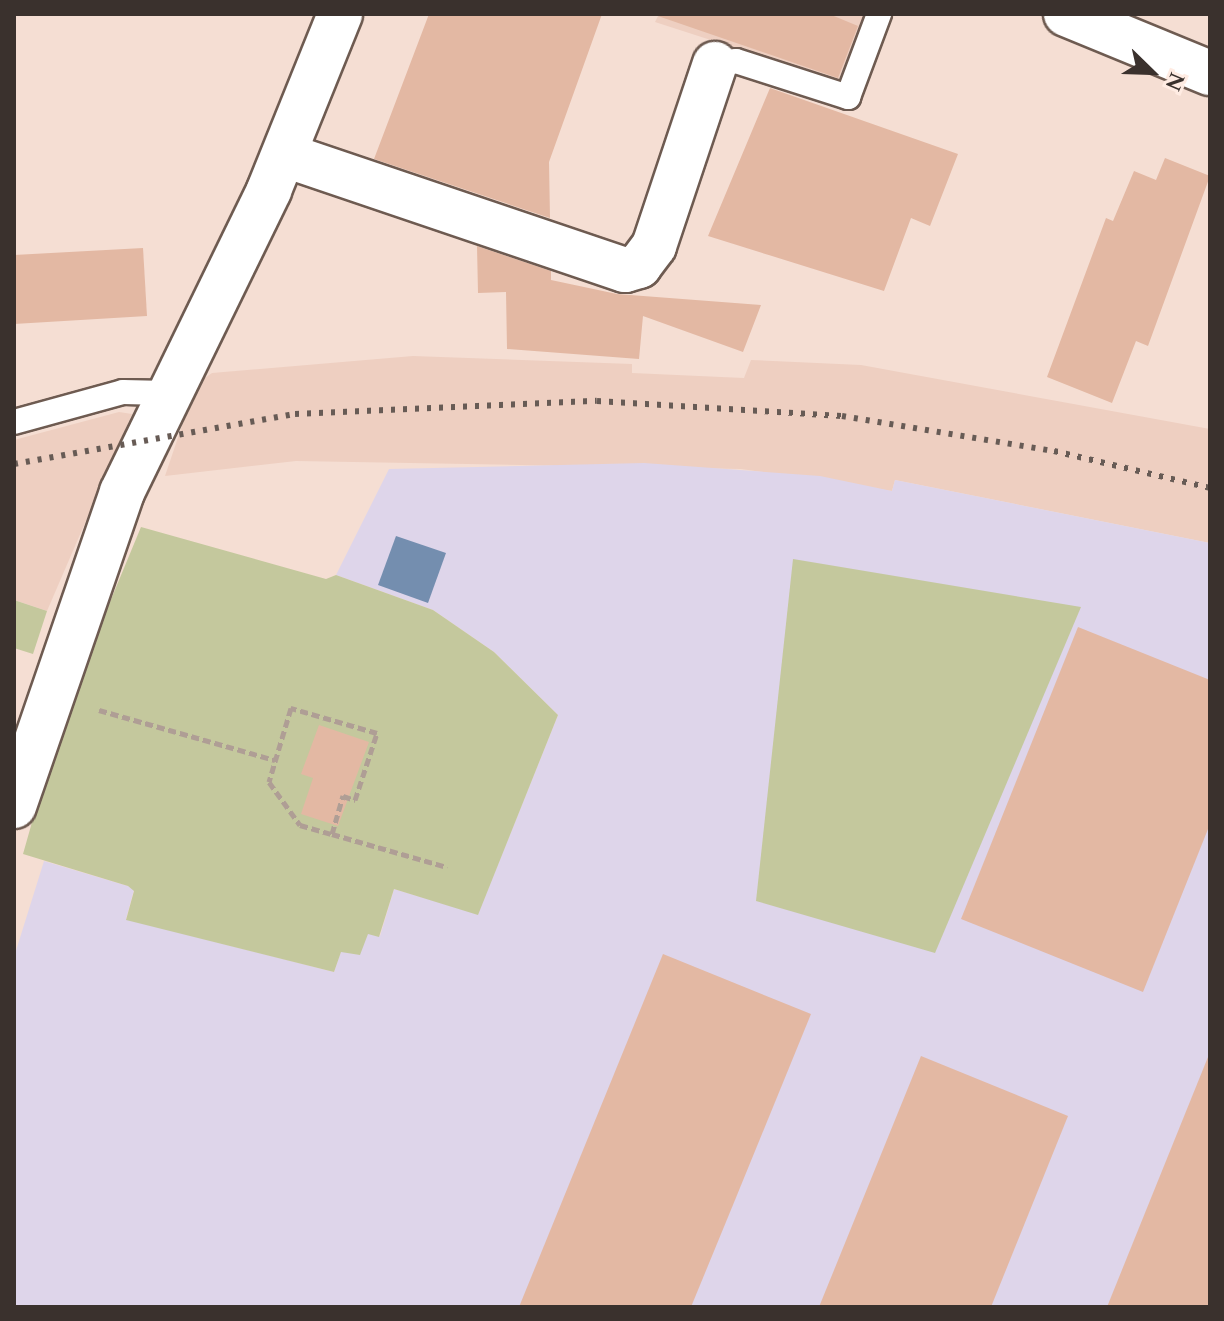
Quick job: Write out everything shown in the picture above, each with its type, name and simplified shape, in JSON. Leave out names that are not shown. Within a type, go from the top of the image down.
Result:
[{"type":"street","points":[[14,806],[47,696],[167,393],[277,172],[340,14]]},
{"type":"street","points":[[1066,14],[1210,73]]},
{"type":"street","points":[[277,172],[625,270],[639,266],[654,246],[715,64]]},
{"type":"lane","points":[[715,64],[736,61],[848,97],[879,14]]},
{"type":"lane","points":[[14,422],[123,392],[167,393]]},
{"type":"path","points":[[47,696],[275,760]]},
{"type":"path","points":[[332,834],[343,796],[355,800],[377,733],[291,708],[269,782],[300,825],[447,867]]},
{"type":"shaded area","points":[[659,14],[867,14],[845,80],[838,81],[655,22]]},
{"type":"shaded area","points":[[413,356],[632,364],[632,373],[744,378],[751,360],[861,365],[1210,429],[1210,543],[895,480],[892,491],[741,469],[296,461],[165,476],[196,384],[212,373]]},
{"type":"shaded area","points":[[119,412],[132,414],[47,611],[14,600],[14,440]]},
{"type":"shaded area","points":[[644,463],[820,476],[892,491],[895,480],[1210,543],[1210,1307],[14,1307],[14,957],[44,861],[134,890],[126,919],[334,972],[341,951],[368,933],[380,936],[394,889],[478,914],[558,715],[494,652],[433,610],[336,575],[389,469]]},
{"type":"green space","points":[[141,527],[326,579],[336,575],[433,610],[494,652],[558,715],[478,915],[394,889],[379,937],[368,934],[360,955],[341,952],[334,972],[126,920],[134,891],[128,886],[23,854],[61,720]]},
{"type":"green space","points":[[793,559],[1081,607],[935,953],[756,901]]},
{"type":"green space","points":[[14,600],[47,611],[33,654],[14,648]]},
{"type":"water","points":[[396,536],[446,553],[428,603],[378,585]]},
{"type":"building","points":[[429,14],[602,14],[549,162],[550,218],[374,159]]},
{"type":"building","points":[[829,14],[858,26],[838,78],[655,15]]},
{"type":"building","points":[[770,88],[958,154],[930,226],[911,218],[884,291],[708,236]]},
{"type":"building","points":[[1165,158],[1210,176],[1148,346],[1136,341],[1112,403],[1047,377],[1106,218],[1113,221],[1134,171],[1156,180]]},
{"type":"building","points":[[477,246],[551,271],[551,280],[617,294],[761,305],[743,352],[643,316],[639,359],[507,349],[506,292],[478,293]]},
{"type":"building","points":[[143,248],[147,316],[14,324],[14,255]]},
{"type":"building","points":[[1078,627],[1210,680],[1210,824],[1143,992],[961,919]]},
{"type":"building","points":[[319,725],[369,742],[338,826],[301,814],[313,778],[301,774]]},
{"type":"building","points":[[663,954],[811,1014],[691,1307],[519,1307]]},
{"type":"building","points":[[921,1056],[1068,1116],[991,1307],[819,1307]]},
{"type":"building","points":[[1208,1057],[1210,1307],[1107,1307]]},
{"type":"railway","points":[[14,464],[295,414],[597,401],[842,416],[1054,451],[1210,488]]}]
